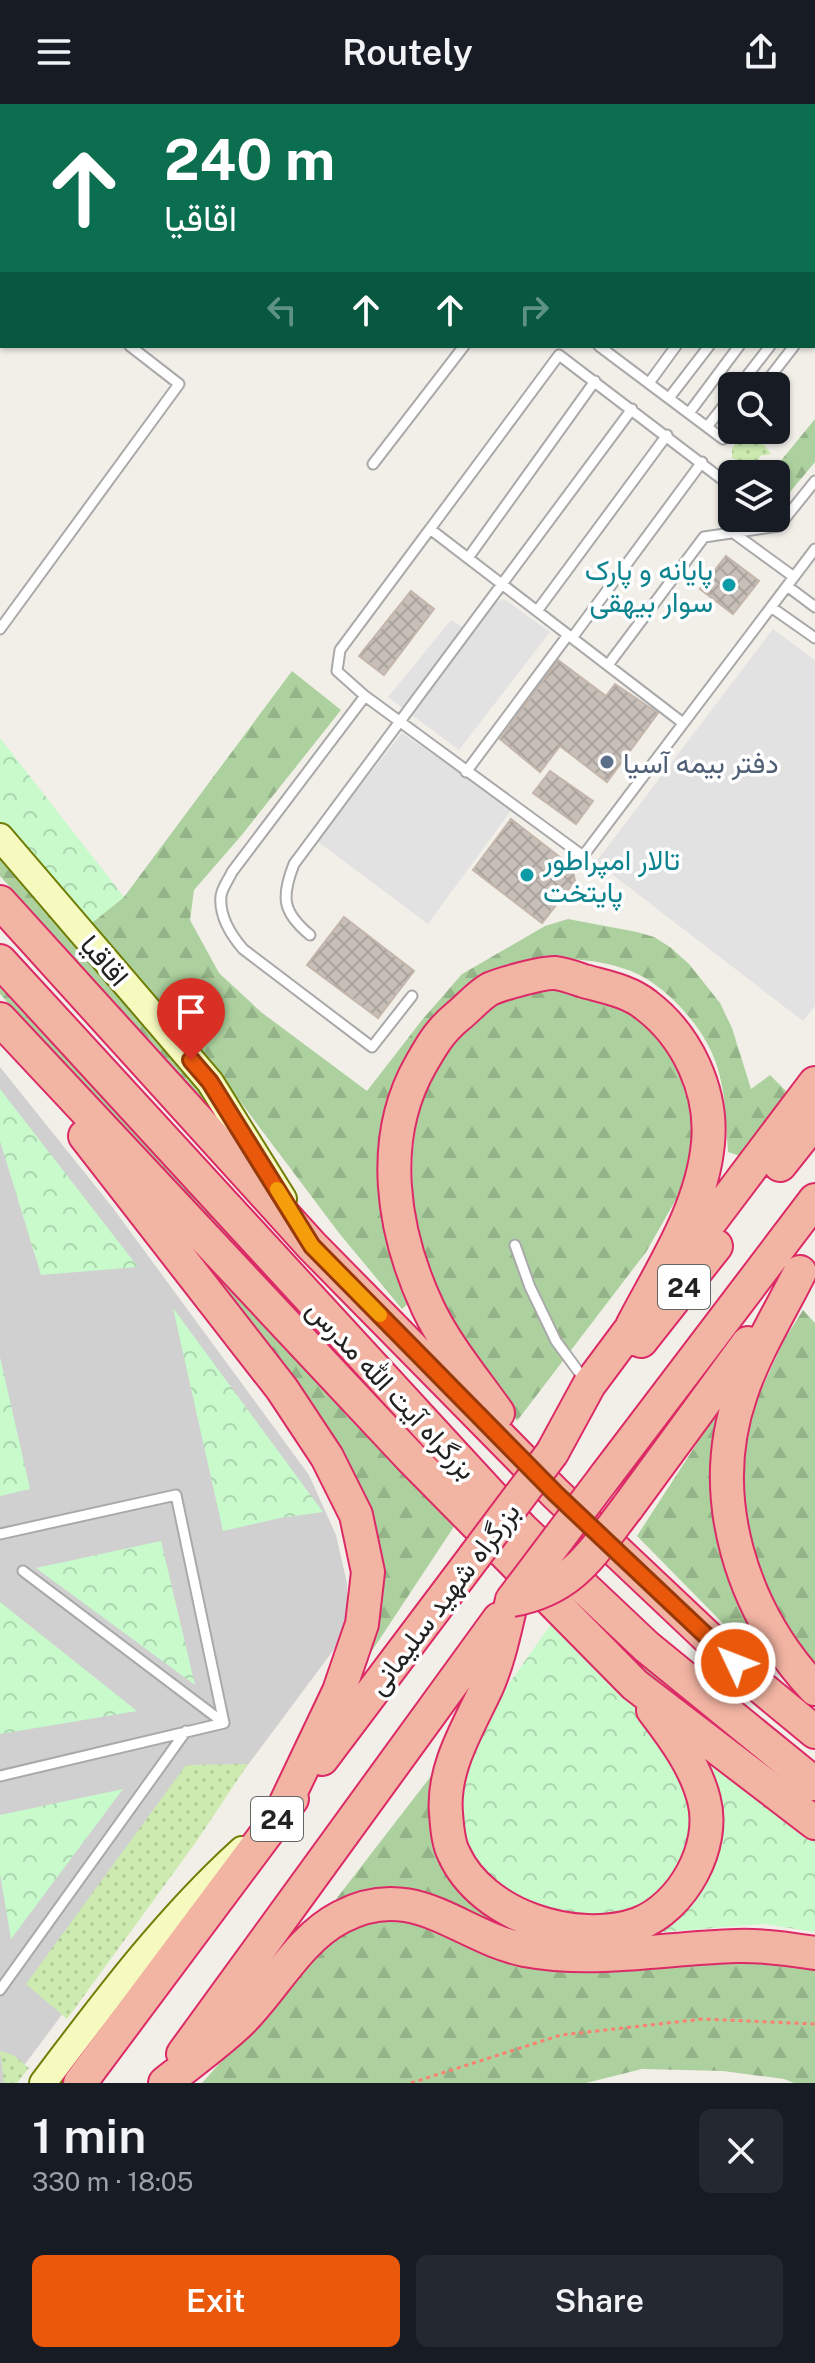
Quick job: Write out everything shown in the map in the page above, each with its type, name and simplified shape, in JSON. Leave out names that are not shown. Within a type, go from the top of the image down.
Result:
[{"type":"highway","name":"بزرگراه آیت الله مدرس","points":[[0,902],[312,1246],[556,1494],[757,1684],[815,1732]]},
{"type":"highway","name":"بزرگراه آیت الله مدرس","points":[[0,961],[522,1529],[647,1647],[815,1784]]},
{"type":"highway","points":[[556,1494],[443,1336],[428,1309],[401,1225],[393,1174],[396,1127],[409,1086],[440,1031],[490,990],[553,972],[617,990],[645,1004],[672,1031],[691,1057],[707,1110],[705,1169],[697,1197],[632,1326]]},
{"type":"highway","points":[[0,1019],[411,1458],[635,1685],[815,1823]]},
{"type":"highway","points":[[0,1026],[282,1389],[327,1457],[356,1515],[368,1572],[362,1624],[339,1691],[280,1815]]},
{"type":"highway","points":[[552,1453],[589,1385],[815,1083]]},
{"type":"highway","name":"بزرگراه شهید سلیمانی","points":[[80,2083],[552,1453],[815,1121]]},
{"type":"highway","name":"بزرگراه شهید سلیمانی","points":[[163,2083],[512,1600],[815,1200]]},
{"type":"highway","points":[[635,1685],[694,1773],[704,1800],[707,1823],[696,1869],[662,1909],[639,1924],[566,1929],[535,1922],[514,1913],[479,1889],[465,1872],[453,1853],[445,1810],[453,1764],[487,1685],[512,1600],[533,1597],[563,1583],[589,1556],[807,1261]]},
{"type":"highway","points":[[807,1261],[741,1391],[730,1430],[726,1496],[737,1550],[752,1595],[771,1632],[815,1689]]},
{"type":"highway","points":[[163,2083],[241,2021],[303,1948],[340,1917],[364,1908],[391,1905],[417,1907],[440,1913],[499,1943],[566,1956],[616,1956],[739,1946],[815,1953]]},
{"type":"main road","name":"اقاقیا","points":[[0,837],[210,1082],[312,1246]]},
{"type":"main road","points":[[43,2083],[159,1934],[209,1880],[280,1815]]},
{"type":"lane","points":[[0,629],[179,384],[133,348]]},
{"type":"lane","points":[[373,464],[462,348]]},
{"type":"lane","points":[[602,348],[718,435]]},
{"type":"lane","points":[[649,383],[675,348]]},
{"type":"lane","points":[[669,398],[707,348]]},
{"type":"lane","points":[[689,413],[738,348]]},
{"type":"lane","points":[[750,372],[768,348]]},
{"type":"lane","points":[[774,372],[792,348]]},
{"type":"lane","points":[[718,475],[559,355],[340,650],[337,671],[398,722],[583,856],[815,549]]},
{"type":"lane","points":[[468,558],[595,381]]},
{"type":"lane","points":[[310,935],[293,922],[287,909],[285,897],[294,864],[632,409]]},
{"type":"lane","points":[[707,427],[718,413]]},
{"type":"lane","points":[[537,611],[667,435]]},
{"type":"lane","points":[[466,772],[702,462]]},
{"type":"lane","points":[[608,665],[704,537],[779,526],[815,481]]},
{"type":"lane","points":[[430,529],[683,723]]},
{"type":"lane","points":[[735,534],[794,577]]},
{"type":"lane","points":[[787,586],[815,607]]},
{"type":"lane","points":[[771,607],[815,638]]},
{"type":"lane","points":[[365,696],[232,872],[221,895],[224,917],[231,934],[243,949],[372,1047],[412,996]]},
{"type":"lane","points":[[515,1245],[530,1287],[556,1341],[589,1385]]},
{"type":"lane","points":[[0,1534],[176,1495],[224,1723]]},
{"type":"lane","points":[[23,1571],[224,1723]]},
{"type":"lane","points":[[0,1776],[224,1723]]},
{"type":"lane","points":[[0,1990],[186,1731]]},
{"type":"path","points":[[411,2083],[561,2035],[703,2019],[815,2024]]},
{"type":"shaded area","points":[[504,599],[550,632],[459,750],[388,697],[451,620],[471,632],[495,603]]},
{"type":"shaded area","points":[[773,629],[815,660],[815,1006],[803,1021],[596,862]]},
{"type":"shaded area","points":[[402,733],[512,809],[428,924],[317,841]]},
{"type":"shaded area","points":[[0,1067],[113,1208],[309,1475],[336,1535],[347,1583],[347,1611],[341,1640],[11,2083],[0,2083]]},
{"type":"green space","points":[[815,419],[815,462],[790,492],[790,460],[781,460]]},
{"type":"green space","points":[[736,444],[763,444],[771,454],[760,456],[758,460],[736,460],[732,458],[732,448]]},
{"type":"green space","points":[[292,671],[341,710],[194,890],[190,920],[219,973],[261,1012],[367,1091],[462,974],[545,926],[568,919],[654,937],[689,964],[720,1003],[732,1028],[751,1089],[770,1075],[790,1095],[744,1157],[728,1152],[724,1098],[717,1066],[703,1036],[680,1006],[652,982],[622,968],[577,959],[549,958],[401,1079],[411,1301],[402,1309],[339,1233],[224,1080],[88,926],[124,897]]},
{"type":"green space","points":[[0,738],[124,897],[88,926],[0,830]]},
{"type":"green space","points":[[0,856],[206,1091],[200,1099],[0,876]]},
{"type":"green space","points":[[0,977],[691,1700],[815,1802],[815,1819],[700,1726],[465,1503],[0,994]]},
{"type":"green space","points":[[560,988],[635,1010],[682,1065],[693,1106],[693,1152],[678,1196],[646,1252],[517,1421],[459,1336],[430,1281],[416,1216],[413,1158],[422,1101],[448,1050],[467,1027],[484,1010],[502,1000]]},
{"type":"green space","points":[[0,1089],[138,1267],[41,1275],[0,1141]]},
{"type":"green space","points":[[113,1144],[457,1522],[356,1675],[381,1565]]},
{"type":"green space","points":[[173,1308],[323,1512],[223,1531]]},
{"type":"green space","points":[[803,1310],[815,1323],[815,1673],[758,1582],[739,1492],[748,1419],[784,1340]]},
{"type":"green space","points":[[0,1357],[30,1489],[0,1496]]},
{"type":"green space","points":[[736,1383],[710,1475],[716,1537],[727,1569],[769,1651],[763,1664],[637,1536]]},
{"type":"green space","points":[[161,1541],[195,1685],[36,1568]]},
{"type":"green space","points":[[0,1602],[137,1711],[0,1734]]},
{"type":"green space","points":[[554,1620],[611,1676],[646,1717],[674,1762],[690,1813],[690,1837],[684,1859],[673,1879],[657,1895],[638,1907],[614,1915],[567,1918],[501,1890],[480,1867],[462,1822],[459,1801],[471,1753],[495,1706]]},
{"type":"green space","points":[[675,1727],[815,1838],[815,1932],[764,1924],[591,1938],[706,1873]]},
{"type":"green space","points":[[248,1764],[196,1842],[67,2019],[26,1984],[186,1765]]},
{"type":"green space","points":[[438,1767],[433,1823],[547,1940],[330,1907]]},
{"type":"green space","points":[[123,1789],[11,1939],[0,1874],[0,1815]]},
{"type":"green space","points":[[382,1916],[647,1960],[815,1961],[815,2083],[794,2083],[723,2071],[642,2069],[586,2083],[202,2083],[338,1931]]},
{"type":"green space","points":[[0,2051],[13,2055],[29,2068],[17,2083],[4,2083]]},
{"type":"building","name":"پایانه و پارک سوار بیهقی","points":[[726,556],[759,581],[733,614],[700,589]]},
{"type":"building","points":[[411,591],[434,609],[384,675],[359,656]]},
{"type":"building","points":[[558,660],[606,696],[615,684],[658,713],[607,782],[560,746],[540,772],[500,739]]},
{"type":"building","points":[[550,771],[593,801],[576,824],[533,793]]},
{"type":"building","name":"تالار امپراطور پایتخت","points":[[511,819],[565,861],[570,856],[575,881],[542,923],[473,870]]},
{"type":"building","points":[[344,917],[414,971],[378,1018],[307,965]]},
{"type":"slow traffic","points":[[277,1189],[312,1246],[380,1315]]},
{"type":"place","name":"پایانه و پارک سوار بیهقی","points":[[729,585]]},
{"type":"place","name":"دفتر بیمه آسیا","points":[[607,762]]},
{"type":"place","name":"تالار امپراطور پایتخت","points":[[527,875]]},
{"type":"route","points":[[191,1060],[210,1082],[312,1246],[556,1494],[735,1663]]}]
